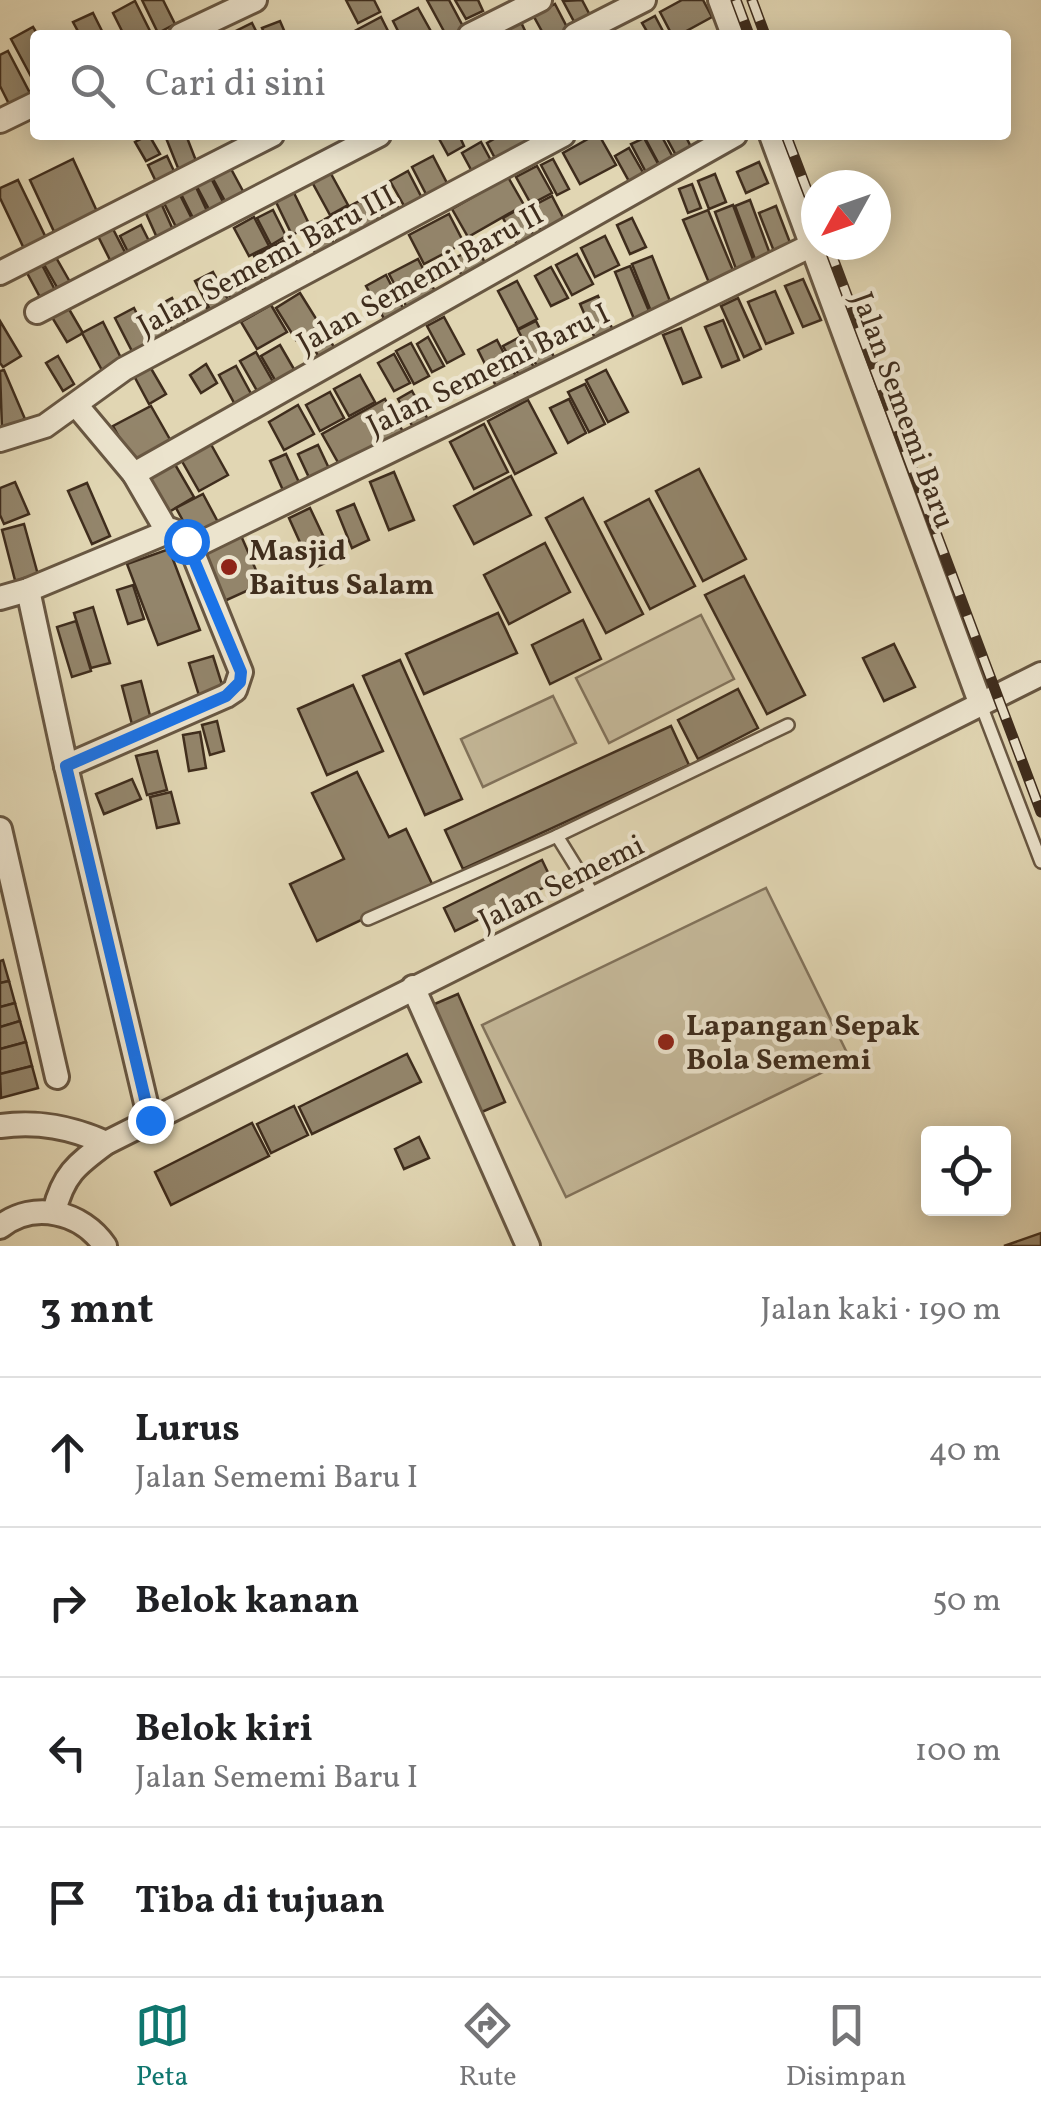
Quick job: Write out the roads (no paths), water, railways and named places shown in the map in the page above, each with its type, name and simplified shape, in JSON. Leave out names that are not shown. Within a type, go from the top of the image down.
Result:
[{"type":"street","points":[[191,30],[254,0]]},
{"type":"street","points":[[480,30],[540,0]]},
{"type":"street","points":[[586,30],[644,0]]},
{"type":"street","points":[[720,0],[732,30]]},
{"type":"street","points":[[0,121],[30,106]]},
{"type":"street","points":[[0,272],[262,140]]},
{"type":"street","points":[[37,312],[369,140]]},
{"type":"street","name":"Jalan Sememi Baru III","points":[[0,440],[44,426],[124,369],[554,140]]},
{"type":"street","name":"Jalan Sememi Baru II","points":[[134,474],[727,140]]},
{"type":"street","name":"Jalan Sememi Baru","points":[[773,140],[801,215]]},
{"type":"street","name":"Jalan Sememi Baru I","points":[[191,548],[801,250]]},
{"type":"street","name":"Jalan Sememi Baru","points":[[818,260],[981,705]]},
{"type":"street","points":[[77,406],[134,474],[167,531]]},
{"type":"street","points":[[0,598],[28,590],[167,531],[179,533],[191,548],[241,672],[235,690],[226,696],[66,766]]},
{"type":"street","points":[[28,590],[150,1120]]},
{"type":"street","name":"Jalan Sememi","points":[[54,1212],[60,1184],[78,1163],[106,1143],[1041,674]]},
{"type":"street","points":[[0,830],[58,1077]]},
{"type":"street","points":[[414,988],[528,1246]]},
{"type":"street","points":[[0,1126],[52,1125],[106,1143]]},
{"type":"street","points":[[0,1227],[30,1213],[54,1212],[77,1220],[106,1246]]},
{"type":"lane","points":[[981,705],[1041,862]]},
{"type":"lane","points":[[368,919],[558,836],[788,725]]},
{"type":"lane","points":[[558,836],[596,899]]},
{"type":"railway","points":[[736,0],[747,30]]},
{"type":"railway","points":[[752,0],[763,30]]},
{"type":"railway","points":[[788,140],[801,175]]},
{"type":"railway","points":[[834,260],[1041,812]]},
{"type":"place","name":"Masjid Baitus Salam","points":[[229,567]]},
{"type":"place","name":"Lapangan Sepak Bola Sememi","points":[[666,1042]]}]
